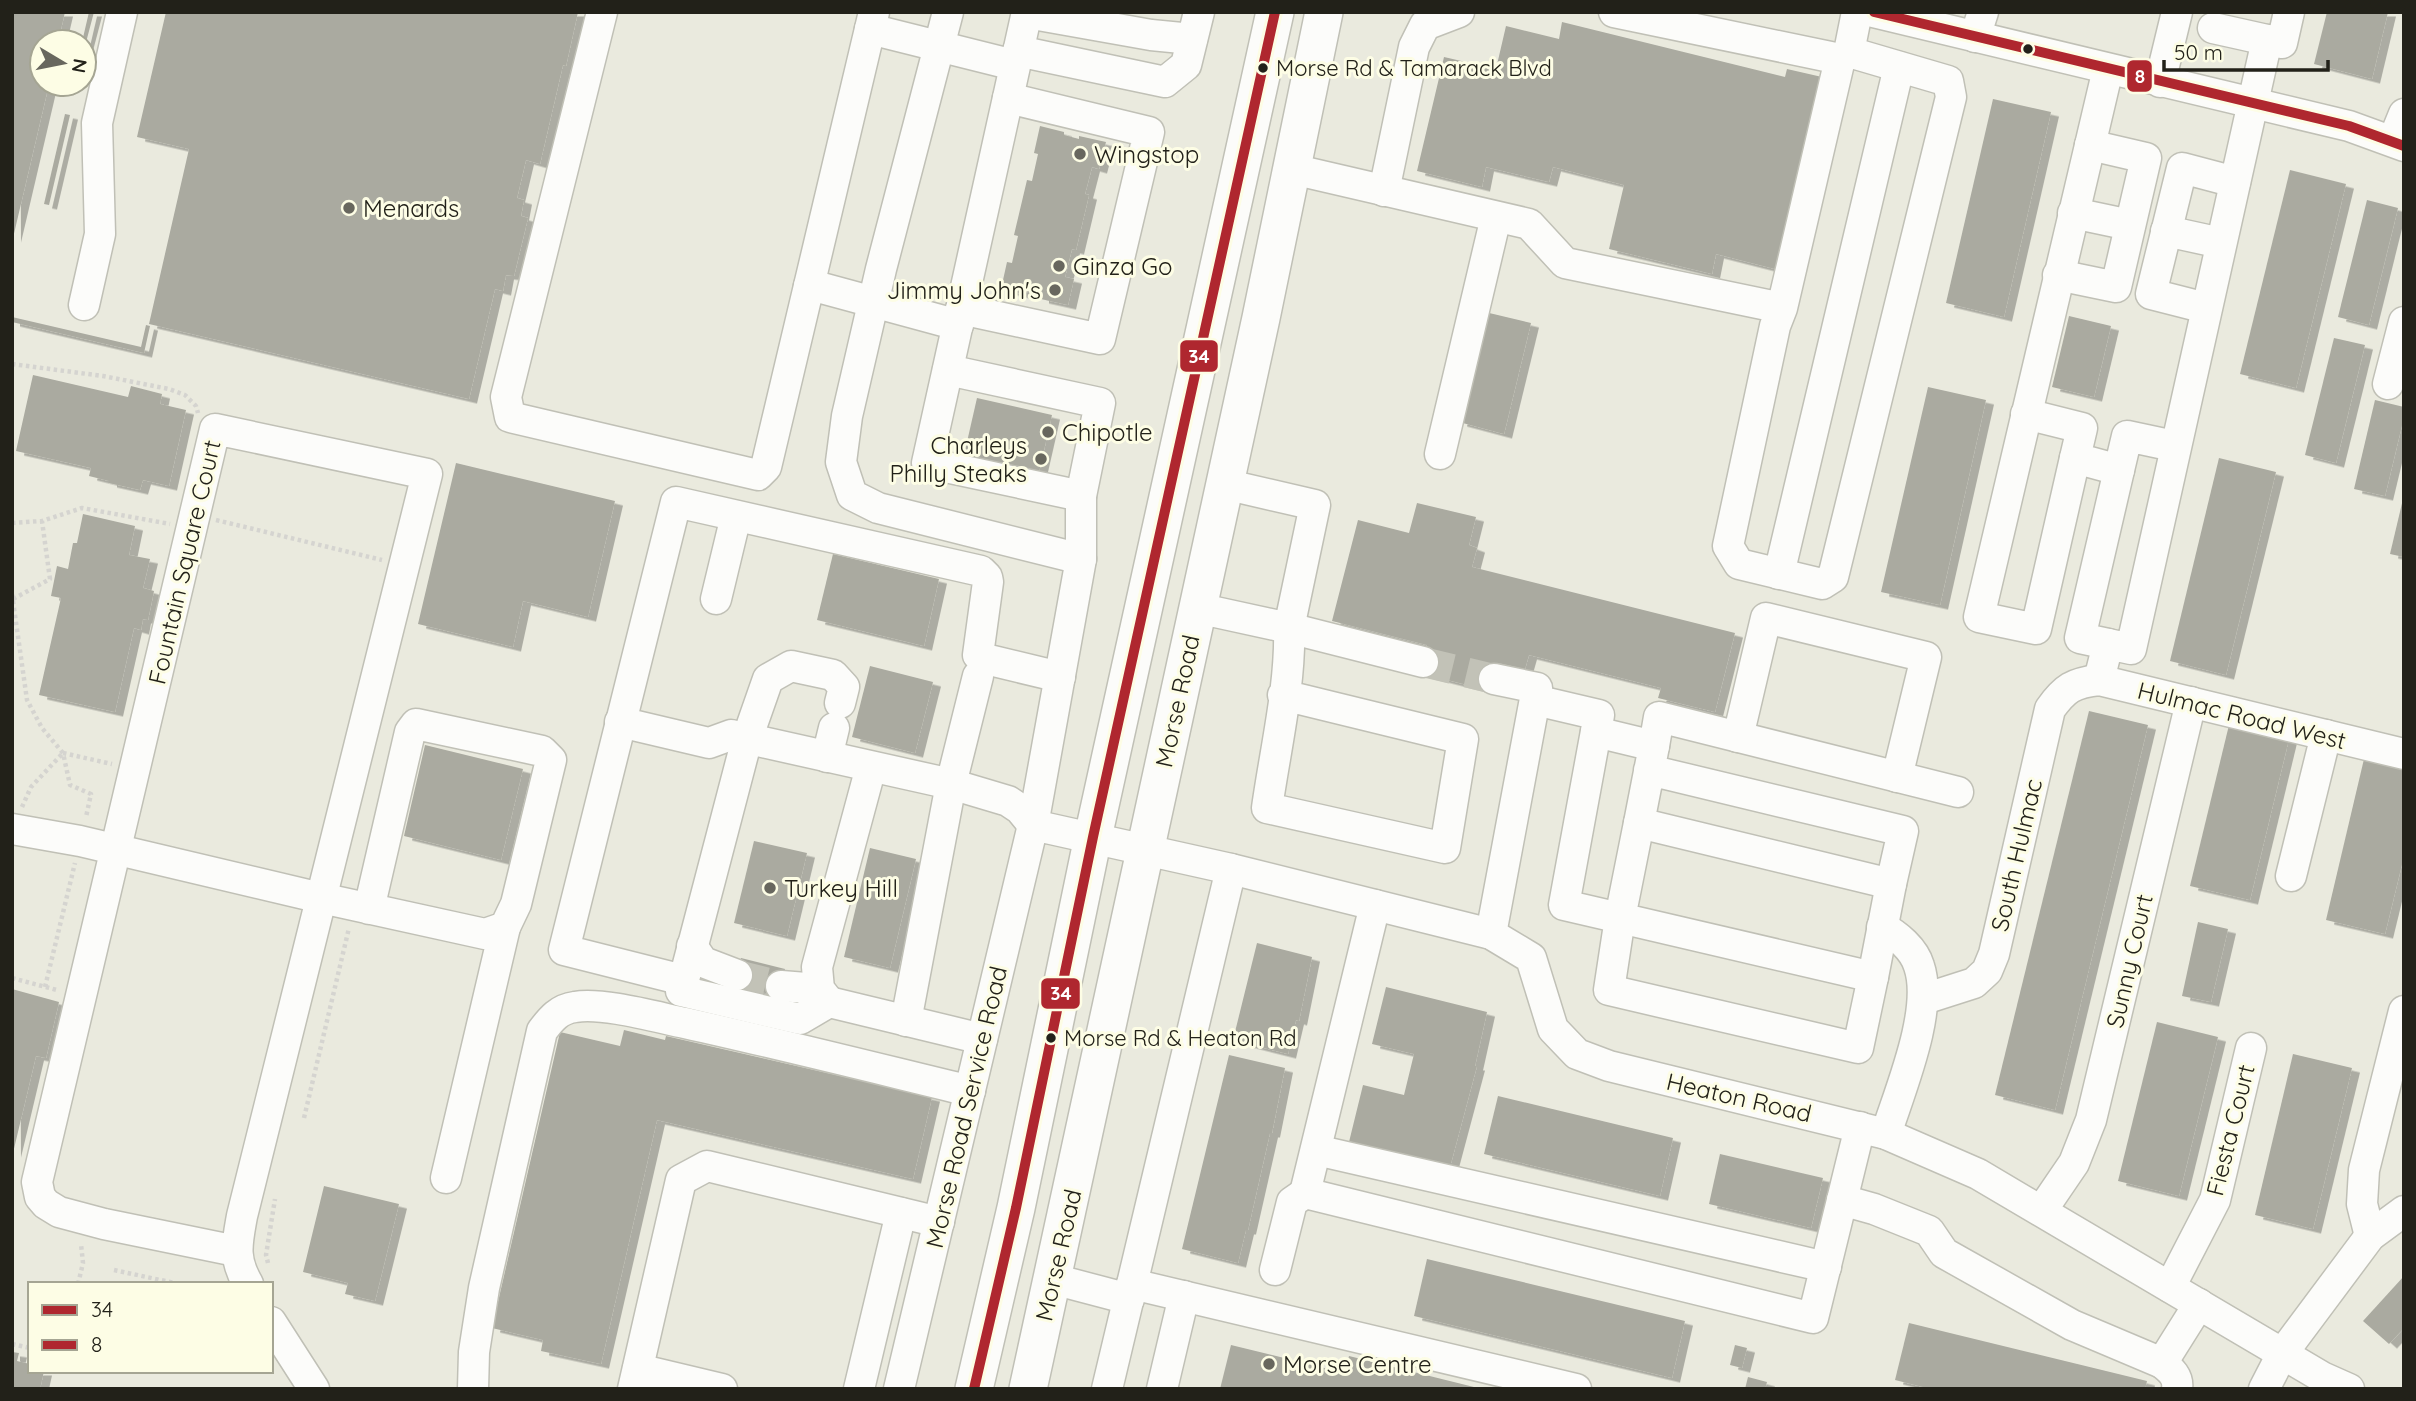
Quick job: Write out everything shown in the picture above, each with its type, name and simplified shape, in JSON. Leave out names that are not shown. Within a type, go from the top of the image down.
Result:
[{"type":"main road","points":[[974,1389],[1016,1208],[1093,837],[1275,12]]},
{"type":"main road","name":"Morse Road","points":[[1028,1389],[1324,12]]},
{"type":"street","points":[[84,305],[100,234],[97,123],[122,12]]},
{"type":"street","points":[[602,12],[506,397],[510,417],[758,475],[766,467],[872,21],[939,47],[1016,58],[1165,82],[1186,65],[1195,26],[1151,35],[1027,13],[1016,58],[927,463],[1081,496]]},
{"type":"street","points":[[948,12],[874,301],[847,416],[841,463],[852,495],[878,508],[1081,559]]},
{"type":"street","points":[[1384,191],[1414,47],[1425,25],[1459,12]]},
{"type":"street","points":[[1614,12],[1844,55],[1948,81],[1951,97],[1833,577],[1822,584],[1739,564],[1728,546],[1775,326],[1782,308],[1844,55],[1857,12]]},
{"type":"street","points":[[1873,12],[1979,25],[2108,69],[2349,126],[2400,134]]},
{"type":"street","points":[[2160,82],[2177,12]]},
{"type":"street","points":[[2213,28],[2282,43],[2289,12]]},
{"type":"street","points":[[2174,446],[2127,436],[2080,638],[2131,649],[2174,446],[2267,40]]},
{"type":"street","points":[[1779,574],[1899,67]]},
{"type":"street","points":[[2026,414],[2082,428],[2036,629],[1979,617],[2058,275],[2108,69]]},
{"type":"street","points":[[809,286],[960,317],[1100,339],[1149,132],[1008,98]]},
{"type":"street","points":[[2058,275],[2116,287],[2146,158],[2090,145]]},
{"type":"street","points":[[2206,307],[2151,294],[2182,168],[2235,182]]},
{"type":"street","points":[[1292,169],[1529,224],[1565,263],[1782,308]]},
{"type":"street","points":[[2073,213],[2130,225]]},
{"type":"street","points":[[1440,454],[1496,217]]},
{"type":"street","points":[[2166,231],[2221,243]]},
{"type":"street","points":[[2388,384],[2404,322]]},
{"type":"street","name":"Morse Road Service Road","points":[[899,1389],[1033,825],[1081,559],[1081,496],[1100,403],[948,370]]},
{"type":"street","name":"Fountain Square Court","points":[[236,1251],[59,1212],[40,1197],[37,1182],[215,429],[427,474],[242,1216],[236,1251],[242,1274],[259,1275]]},
{"type":"street","points":[[2075,458],[2119,470]]},
{"type":"street","points":[[1224,484],[1315,505],[1289,628],[1289,655],[1283,695],[1267,808],[1446,848],[1463,739],[1283,695]]},
{"type":"street","points":[[683,980],[564,950],[676,502],[981,571],[988,577],[988,582],[978,655],[981,658],[1060,677]]},
{"type":"street","points":[[716,599],[736,516]]},
{"type":"street","points":[[1197,608],[1423,662]]},
{"type":"street","points":[[1738,737],[1766,618],[1926,657],[1897,777]]},
{"type":"street","points":[[2089,681],[2108,644]]},
{"type":"street","points":[[824,996],[800,1018],[681,991],[747,739],[768,679],[791,666],[833,675],[844,687],[827,757]]},
{"type":"street","points":[[906,1021],[951,785],[978,677]]},
{"type":"street","points":[[1491,934],[1537,688],[1494,678]]},
{"type":"street","name":"Hulmac Road West","points":[[2089,681],[2191,702],[2404,754]]},
{"type":"street","name":"South Hulmac","points":[[1924,999],[1974,983],[1987,971],[1994,954],[2050,709],[2061,692],[2089,681]]},
{"type":"street","points":[[1535,700],[1599,715],[1564,905],[1872,977]]},
{"type":"street","name":"Sunny Court","points":[[2042,1210],[2074,1163],[2091,1120],[2191,702]]},
{"type":"street","points":[[1596,732],[1651,758],[1903,831],[1858,1048],[1609,990],[1620,918],[1651,758],[1660,717],[1958,792]]},
{"type":"street","points":[[620,722],[709,743],[731,735],[951,785],[1009,801],[1033,825],[1144,851]]},
{"type":"street","points":[[360,914],[410,732],[416,723],[542,751],[551,760],[516,904],[505,927],[446,1178]]},
{"type":"street","points":[[2291,876],[2326,735]]},
{"type":"street","points":[[824,996],[817,967],[871,767]]},
{"type":"street","points":[[15,823],[55,835],[321,898],[360,914],[485,934],[505,927]]},
{"type":"street","points":[[1639,823],[1891,884]]},
{"type":"street","name":"Heaton Road","points":[[1144,851],[1231,869],[1491,934],[1531,958],[1553,1029],[1577,1054],[1609,1066],[1873,1131],[1978,1174],[2282,1354],[2349,1389]]},
{"type":"street","points":[[1107,1389],[1231,869]]},
{"type":"street","points":[[1275,1270],[1292,1202],[1305,1193],[1375,905]]},
{"type":"street","points":[[1305,1193],[1813,1318],[1842,1200],[1912,1052],[1924,999],[1919,964],[1898,936],[1882,927]]},
{"type":"street","points":[[691,946],[703,962],[737,975]]},
{"type":"street","points":[[782,986],[982,1039]]},
{"type":"street","points":[[473,1389],[474,1352],[484,1288],[542,1031],[559,1012],[576,1006],[650,1016],[970,1091]]},
{"type":"street","points":[[2370,1236],[2362,1204],[2364,1170],[2404,1010]]},
{"type":"street","name":"Fiesta Court","points":[[2170,1287],[2215,1200],[2251,1048]]},
{"type":"street","points":[[1316,1150],[1826,1268]]},
{"type":"street","points":[[722,1389],[636,1379],[681,1180],[707,1166],[939,1222]]},
{"type":"street","points":[[1842,1200],[1874,1209],[1929,1231],[1944,1253],[2072,1325],[2162,1363],[2173,1372],[2177,1389]]},
{"type":"street","points":[[2264,1389],[2282,1354],[2370,1236],[2404,1211]]},
{"type":"street","points":[[859,1389],[901,1213]]},
{"type":"street","points":[[1053,1279],[1130,1292],[1184,1296],[1576,1389]]},
{"type":"street","points":[[1162,1389],[1184,1296]]},
{"type":"street","points":[[2162,1363],[2199,1304]]},
{"type":"street","points":[[273,1325],[314,1389]]},
{"type":"path","points":[[12,363],[103,376],[177,392],[185,395],[196,406],[196,426]]},
{"type":"path","points":[[12,523],[42,521],[82,508],[174,525]]},
{"type":"path","points":[[207,518],[389,561]]},
{"type":"path","points":[[13,600],[50,579],[42,521]]},
{"type":"path","points":[[12,594],[27,700],[42,728],[63,753],[31,787],[15,823]]},
{"type":"path","points":[[304,1118],[360,914]]},
{"type":"path","points":[[259,1275],[266,1255],[276,1192]]},
{"type":"path","points":[[78,1282],[83,1263]]},
{"type":"path","points":[[114,1270],[170,1282]]},
{"type":"building","points":[[12,12],[65,12],[61,28],[28,28],[28,98],[46,98],[13,238]]},
{"type":"building","points":[[89,12],[94,12],[90,28],[85,28]]},
{"type":"building","name":"Menards","points":[[166,12],[578,12],[540,164],[526,160],[517,198],[524,200],[521,216],[528,218],[514,276],[506,275],[503,291],[495,289],[469,399],[149,324],[189,149],[137,137]]},
{"type":"building","points":[[2327,12],[2388,12],[2372,79],[2314,64]]},
{"type":"building","points":[[1562,22],[1785,77],[1787,69],[1822,77],[1775,269],[1716,254],[1712,274],[1609,249],[1624,185],[1553,167],[1549,182],[1486,167],[1482,187],[1417,171],[1444,57],[1496,69],[1506,26],[1559,39]]},
{"type":"building","points":[[1993,99],[2051,112],[2004,317],[1946,303]]},
{"type":"building","points":[[65,114],[70,115],[49,205],[44,204]]},
{"type":"building","points":[[1040,126],[1079,139],[1079,136],[1106,142],[1099,169],[1092,167],[1085,194],[1089,195],[1076,250],[1072,249],[1065,277],[1074,279],[1068,305],[1041,299],[1041,296],[1026,292],[1026,295],[1001,289],[1007,262],[1012,263],[1018,236],[1014,235],[1027,180],[1032,181]]},
{"type":"building","points":[[2290,170],[2346,184],[2296,388],[2240,374]]},
{"type":"building","points":[[2367,200],[2398,208],[2369,325],[2338,317]]},
{"type":"building","points":[[1485,312],[1531,323],[1504,434],[1459,422]]},
{"type":"building","points":[[2069,316],[2111,326],[2094,397],[2052,387]]},
{"type":"building","points":[[12,317],[141,347],[146,325],[150,326],[144,353],[12,322]]},
{"type":"building","points":[[2334,338],[2365,345],[2336,463],[2305,455]]},
{"type":"building","points":[[33,375],[128,397],[131,386],[162,394],[160,404],[186,410],[169,486],[143,480],[140,490],[109,483],[89,476],[91,468],[16,451]]},
{"type":"building","points":[[1928,387],[1986,400],[1940,605],[1881,592]]},
{"type":"building","points":[[977,398],[1052,415],[1039,472],[964,455]]},
{"type":"building","points":[[2375,400],[2404,407],[2385,496],[2354,489]]},
{"type":"building","points":[[2219,458],[2276,472],[2226,675],[2170,661]]},
{"type":"building","points":[[456,463],[615,501],[588,617],[523,601],[513,647],[418,624]]},
{"type":"building","points":[[2404,499],[2404,557],[2390,554]]},
{"type":"building","points":[[1417,503],[1476,517],[1469,545],[1477,548],[1472,567],[1735,633],[1715,712],[1658,698],[1661,688],[1529,655],[1525,669],[1498,663],[1491,691],[1420,673],[1427,645],[1332,621],[1358,520],[1409,533]]},
{"type":"building","points":[[83,514],[135,526],[129,555],[150,559],[143,588],[154,591],[148,620],[143,619],[141,630],[134,628],[115,712],[39,695],[61,598],[51,596],[57,566],[68,569]]},
{"type":"building","points":[[833,554],[939,579],[924,646],[817,620]]},
{"type":"building","points":[[870,666],[933,682],[915,753],[852,737]]},
{"type":"building","points":[[2089,711],[2148,725],[2055,1110],[1995,1095]]},
{"type":"building","points":[[2229,725],[2289,739],[2250,900],[2190,886]]},
{"type":"building","points":[[425,745],[523,769],[501,860],[404,836]]},
{"type":"building","points":[[2364,759],[2404,769],[2404,856],[2385,934],[2326,920]]},
{"type":"building","name":"Turkey Hill","points":[[754,841],[807,853],[787,936],[734,923]]},
{"type":"building","name":"Turkey Hill","points":[[870,848],[916,859],[890,968],[844,957]]},
{"type":"building","points":[[2198,922],[2228,929],[2211,1002],[2182,996]]},
{"type":"building","points":[[1257,943],[1312,957],[1299,1021],[1296,1020],[1288,1054],[1233,1040]]},
{"type":"building","points":[[741,958],[785,969],[779,996],[734,986]]},
{"type":"building","points":[[1386,987],[1487,1012],[1477,1066],[1450,1167],[1349,1142],[1363,1085],[1404,1095],[1414,1054],[1372,1044]]},
{"type":"building","points":[[12,989],[59,1002],[46,1058],[36,1056],[13,1153]]},
{"type":"building","points":[[2157,1022],[2218,1037],[2179,1196],[2118,1181]]},
{"type":"building","points":[[624,1030],[665,1040],[666,1036],[932,1097],[913,1179],[657,1120],[601,1364],[541,1351],[543,1340],[492,1328],[560,1032],[620,1046]]},
{"type":"building","points":[[2293,1054],[2352,1068],[2313,1229],[2255,1215]]},
{"type":"building","points":[[1229,1055],[1285,1068],[1272,1133],[1238,1263],[1182,1249]]},
{"type":"building","points":[[1498,1096],[1673,1138],[1660,1196],[1484,1154]]},
{"type":"building","points":[[1720,1154],[1823,1178],[1811,1228],[1709,1204]]},
{"type":"building","points":[[324,1186],[399,1204],[375,1301],[345,1294],[348,1283],[303,1272]]},
{"type":"building","points":[[1427,1259],[1685,1321],[1672,1378],[1414,1316]]},
{"type":"building","points":[[2404,1276],[2404,1328],[2389,1344],[2363,1321]]},
{"type":"building","points":[[1909,1323],[2147,1381],[2145,1389],[1931,1389],[1895,1380]]},
{"type":"building","name":"Morse Centre","points":[[1231,1345],[1345,1373],[1349,1356],[1482,1389],[1220,1389]]},
{"type":"building","points":[[1735,1345],[1747,1348],[1742,1368],[1730,1365]]},
{"type":"building","points":[[12,1352],[19,1353],[17,1361],[28,1364],[28,1373],[44,1373],[40,1389],[12,1389]]},
{"type":"building","points":[[1748,1377],[1767,1382],[1765,1389],[1745,1389]]},
{"type":"tunnel","points":[[1423,662],[1494,679]]},
{"type":"tunnel","points":[[737,975],[781,986]]},
{"type":"transit line","name":"34","points":[[974,1389],[1016,1208],[1093,837],[1275,12]]},
{"type":"transit line","name":"8","points":[[1874,12],[2349,126],[2404,146]]},
{"type":"place","name":"Morse Rd & Tamarack Blvd","points":[[1263,68]]},
{"type":"place","name":"Wingstop","points":[[1080,154]]},
{"type":"place","name":"Menards","points":[[349,208]]},
{"type":"place","name":"Ginza Go","points":[[1059,266]]},
{"type":"place","name":"Jimmy John's","points":[[1055,290]]},
{"type":"place","name":"Chipotle","points":[[1048,432]]},
{"type":"place","name":"Charleys Philly Steaks","points":[[1041,459]]},
{"type":"place","name":"Turkey Hill","points":[[770,888]]},
{"type":"place","name":"Morse Rd & Heaton Rd","points":[[1051,1038]]},
{"type":"place","name":"Morse Centre","points":[[1269,1364]]}]
